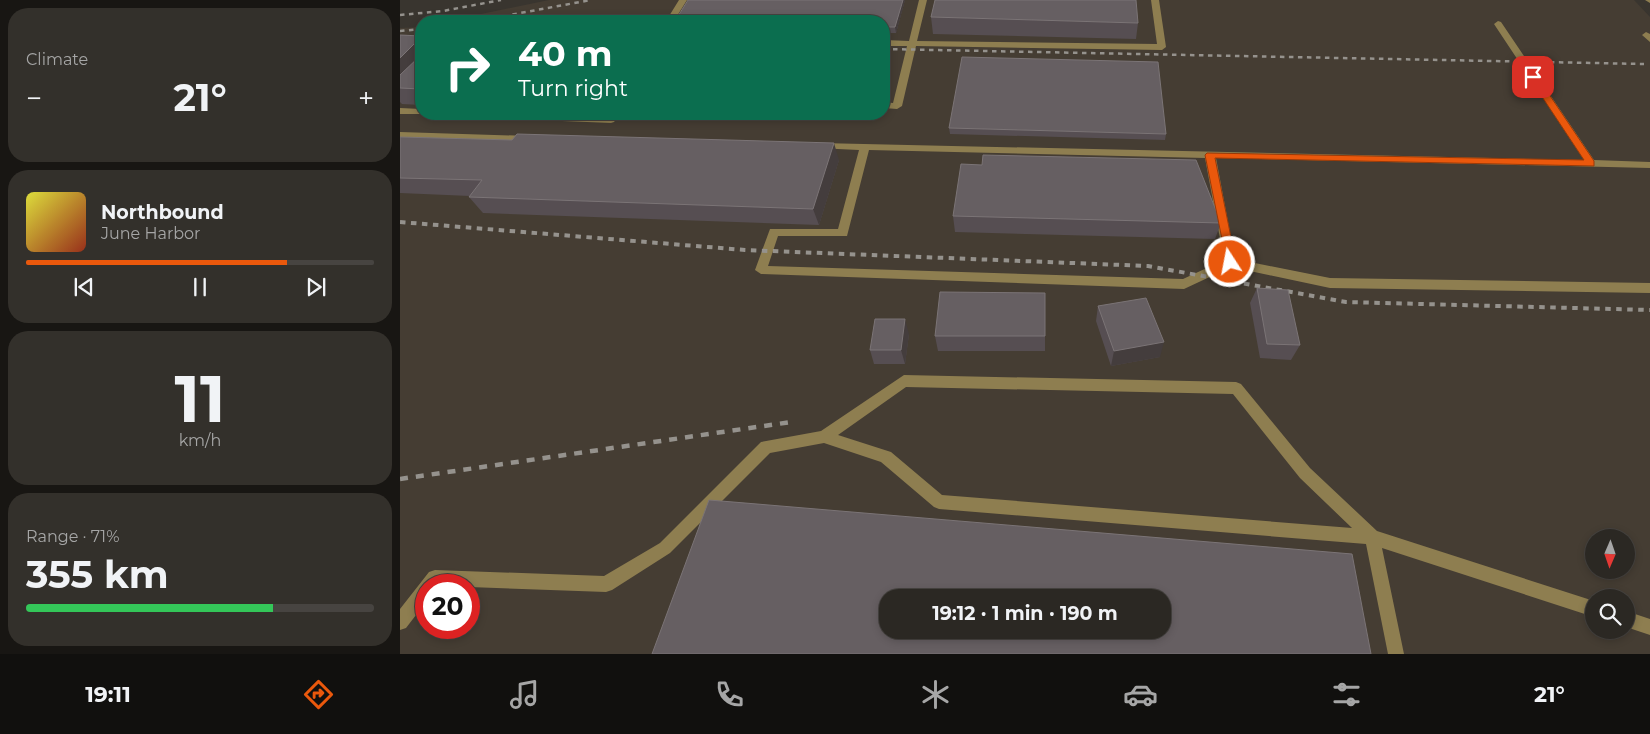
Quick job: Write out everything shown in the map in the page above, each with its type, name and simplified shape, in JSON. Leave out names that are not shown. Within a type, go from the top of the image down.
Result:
[{"type":"lane","points":[[674,15],[683,0]]},
{"type":"lane","points":[[890,105],[897,106],[923,0]]},
{"type":"lane","points":[[890,43],[1162,47],[1155,0]]},
{"type":"lane","points":[[1498,24],[1591,163]]},
{"type":"lane","points":[[400,111],[415,112]]},
{"type":"lane","points":[[400,135],[537,139]]},
{"type":"lane","points":[[811,146],[1650,165]]},
{"type":"lane","points":[[865,147],[843,233],[774,232],[761,270],[1184,284],[1230,262],[1330,283],[1650,288]]},
{"type":"lane","points":[[1210,155],[1230,262]]},
{"type":"lane","points":[[480,580],[606,584],[666,548],[766,447],[824,437],[904,382],[1236,388],[1305,473],[1372,537],[1396,654]]},
{"type":"lane","points":[[824,437],[886,457],[939,502],[1372,537],[1585,606]]},
{"type":"lane","points":[[400,622],[415,603]]},
{"type":"lane","points":[[1635,622],[1650,627]]},
{"type":"shaded area","points":[[549,0],[1634,0],[1650,17],[1650,654],[400,654],[400,28],[415,27],[415,120],[890,120],[890,15],[476,15]]},
{"type":"building","points":[[688,0],[903,0],[895,27],[890,27],[890,15],[679,15]]},
{"type":"building","points":[[935,0],[1136,0],[1138,23],[931,17]]},
{"type":"building","points":[[400,35],[415,36],[415,43],[400,58]]},
{"type":"building","points":[[962,57],[1158,62],[1166,134],[949,128]]},
{"type":"building","points":[[415,61],[415,89],[400,88],[400,75]]},
{"type":"building","points":[[517,134],[834,143],[813,209],[469,197],[482,180],[400,178],[400,137],[512,140]]},
{"type":"building","points":[[983,155],[1196,160],[1221,223],[953,216],[961,164],[982,165]]},
{"type":"building","points":[[1257,288],[1288,290],[1300,345],[1267,344]]},
{"type":"building","points":[[940,292],[1045,293],[1045,336],[935,336]]},
{"type":"building","points":[[1146,298],[1164,342],[1114,351],[1098,306]]},
{"type":"building","points":[[875,319],[905,319],[901,350],[870,350]]},
{"type":"building","points":[[709,500],[1352,554],[1371,654],[652,654]]},
{"type":"railway","points":[[400,15],[443,11],[501,0]]},
{"type":"railway","points":[[510,15],[591,0]]},
{"type":"railway","points":[[400,31],[415,30]]},
{"type":"railway","points":[[890,49],[1644,64]]},
{"type":"railway","points":[[400,222],[745,250],[1148,266],[1346,302],[1650,310]]},
{"type":"railway","points":[[400,479],[791,422]]},
{"type":"route","points":[[1230,262],[1210,155],[1591,163],[1533,77]]}]
